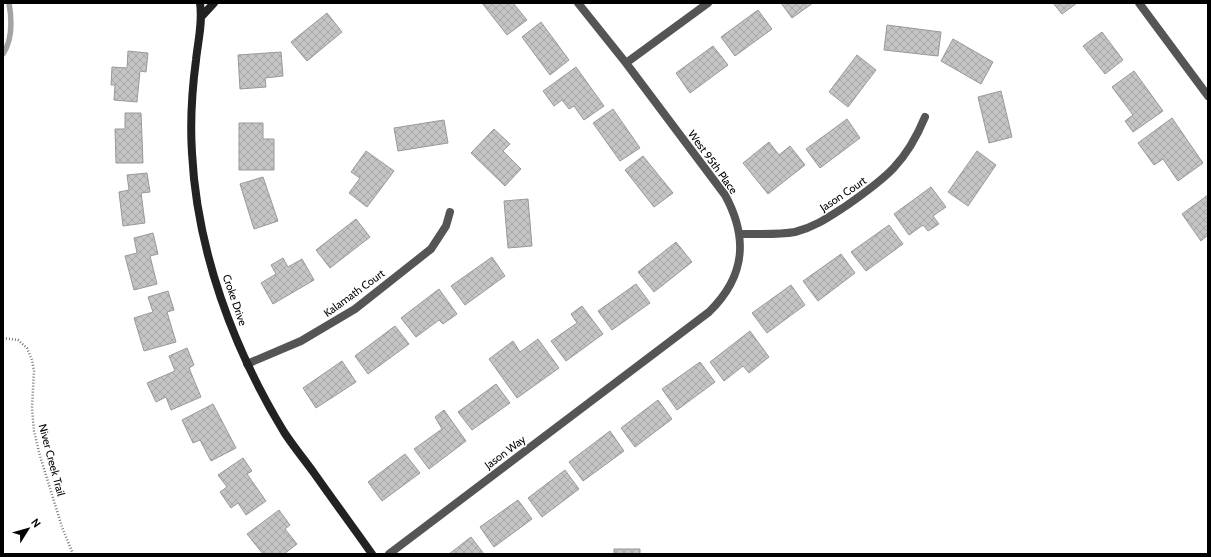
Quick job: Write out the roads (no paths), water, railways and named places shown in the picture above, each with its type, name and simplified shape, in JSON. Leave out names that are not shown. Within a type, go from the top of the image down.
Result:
[{"type":"street","name":"Croke Drive","points":[[200,3],[202,16],[196,60],[191,152],[200,223],[217,286],[247,364],[264,397],[285,433],[372,554]]},
{"type":"street","points":[[202,16],[214,3]]},
{"type":"street","name":"West 95th Place","points":[[578,3],[626,63],[725,195],[738,223],[740,234],[740,256],[737,271],[721,301],[709,312],[635,368]]},
{"type":"street","points":[[626,63],[708,3]]},
{"type":"street","points":[[1139,3],[1208,96]]},
{"type":"street","name":"Jason Court","points":[[740,234],[775,234],[794,232],[817,225],[885,178],[912,146],[925,116]]},
{"type":"street","name":"Kalamath Court","points":[[247,364],[301,342],[355,309],[431,249],[446,226],[450,212]]},
{"type":"street","name":"Jason Way","points":[[389,554],[635,368]]},
{"type":"waterway","points":[[3,54],[9,42],[11,29],[9,3]]}]
